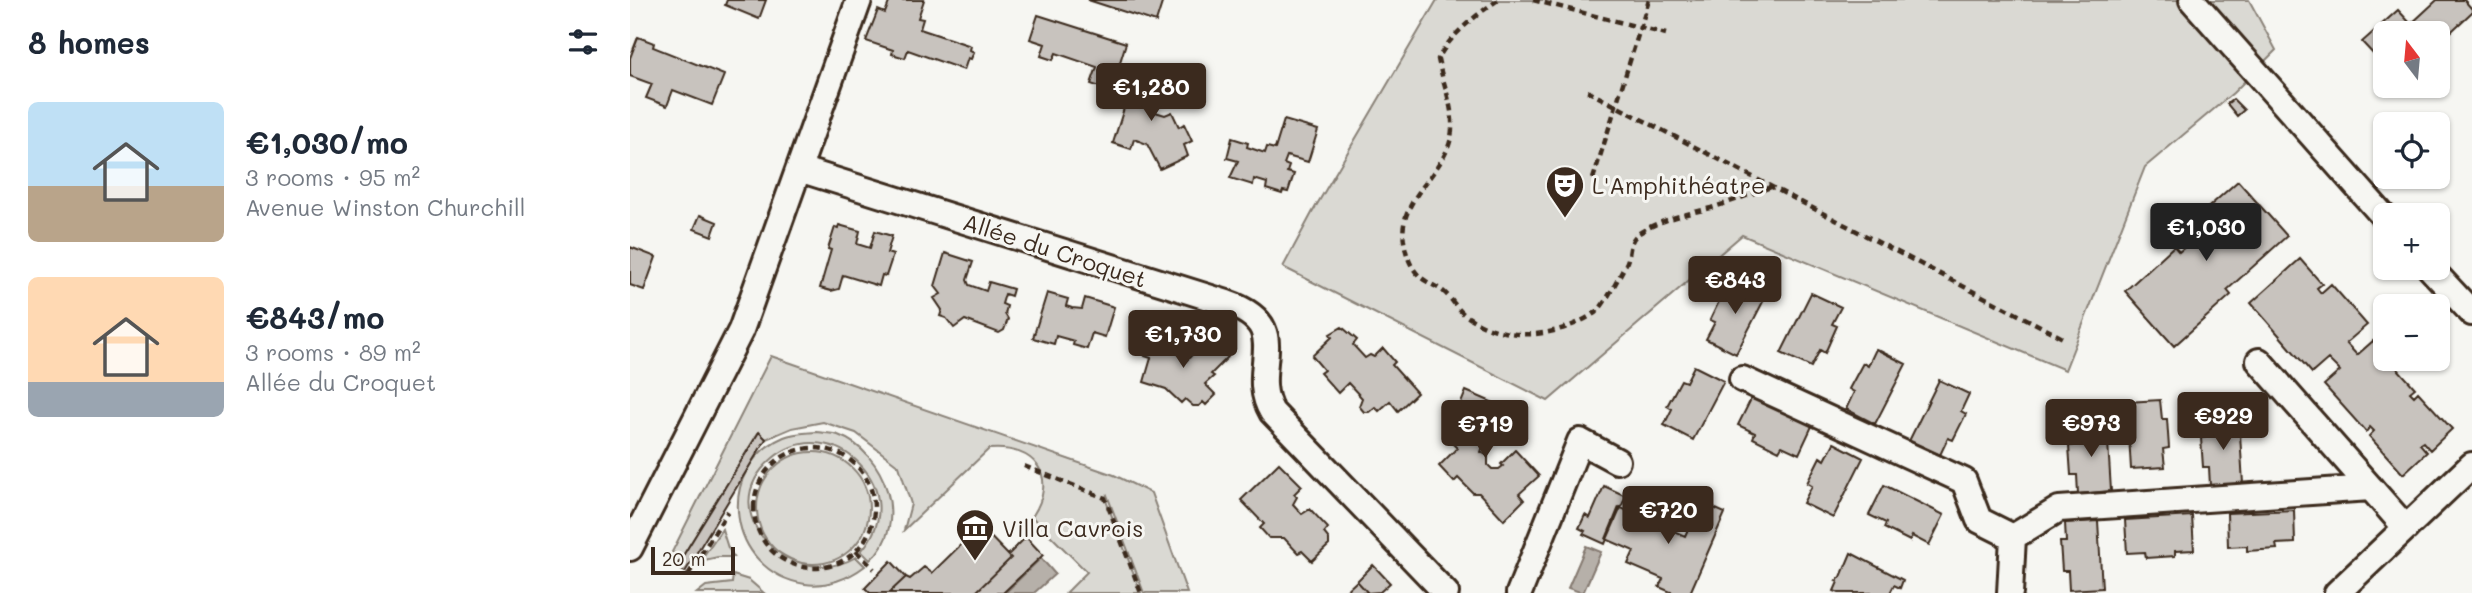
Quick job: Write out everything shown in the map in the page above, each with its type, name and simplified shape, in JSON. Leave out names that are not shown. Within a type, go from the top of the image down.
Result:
[{"type":"street","points":[[630,548],[741,330],[859,0]]},
{"type":"street","points":[[2192,0],[2373,204]]},
{"type":"street","name":"Allée du Croquet","points":[[799,169],[1244,309],[1258,321],[1266,340],[1263,391],[1272,412],[1446,593]]},
{"type":"street","points":[[2441,280],[2472,313]]},
{"type":"street","points":[[2259,361],[2406,528]]},
{"type":"street","points":[[1742,379],[1964,481],[1979,520],[2013,537]]},
{"type":"street","points":[[1519,593],[1580,441],[1617,461]]},
{"type":"street","points":[[2337,593],[2472,466]]},
{"type":"street","points":[[2013,537],[2059,509],[2371,488]]},
{"type":"street","points":[[2010,593],[2013,537]]},
{"type":"path","points":[[1497,0],[1467,23],[1445,46],[1438,59],[1453,122],[1451,138],[1448,150],[1420,188],[1403,224],[1410,265],[1423,280],[1437,286],[1451,298],[1462,313],[1488,328],[1522,335],[1549,333],[1570,327],[1598,311],[1627,262],[1630,243],[1637,234],[1658,223],[1735,201],[1771,187]]},
{"type":"path","points":[[1533,0],[1666,34]]},
{"type":"path","points":[[1593,179],[1649,0]]},
{"type":"path","points":[[1587,91],[2065,339]]},
{"type":"path","points":[[813,448],[833,450],[862,470],[873,497],[873,519],[870,530],[856,551],[834,564],[809,568],[788,562],[770,550],[758,531],[754,512],[757,488],[771,465],[793,452],[813,448]]},
{"type":"path","points":[[1024,466],[1105,498],[1141,593]]},
{"type":"path","points":[[688,575],[728,511]]},
{"type":"path","points":[[856,551],[874,569]]},
{"type":"shaded area","points":[[1437,0],[2249,0],[2276,50],[2233,93],[2145,167],[2065,370],[1742,235],[1548,401],[1283,267]]},
{"type":"shaded area","points":[[771,356],[1114,475],[1151,493],[1187,593],[1144,593],[1107,495],[1105,498],[1141,593],[1066,593],[1087,572],[1032,517],[1040,502],[1042,476],[1038,466],[1019,452],[989,449],[904,530],[911,504],[899,466],[856,433],[823,422],[792,428],[766,439],[758,433],[682,558],[672,552]]},
{"type":"shaded area","points":[[816,432],[838,435],[855,444],[869,457],[887,490],[890,509],[889,528],[882,545],[870,560],[861,551],[875,528],[878,505],[873,483],[860,464],[841,450],[820,444],[796,446],[773,458],[755,480],[749,502],[754,523],[766,542],[785,556],[808,564],[832,565],[856,557],[865,566],[836,581],[813,585],[779,575],[759,560],[745,540],[739,517],[739,494],[746,471],[761,451],[784,437]]},
{"type":"shaded area","points":[[813,452],[835,456],[853,468],[865,486],[869,508],[865,530],[853,548],[835,560],[813,564],[791,560],[773,548],[761,530],[757,508],[761,486],[773,468],[791,456]]},
{"type":"shaded area","points":[[722,529],[734,557],[700,561]]},
{"type":"shaded area","points":[[1586,546],[1601,552],[1583,593],[1568,588]]},
{"type":"shaded area","points":[[1041,558],[1055,574],[1034,593],[1005,593]]},
{"type":"shaded area","points":[[733,575],[749,580],[764,593],[697,593],[706,586],[732,583]]},
{"type":"building","points":[[727,0],[766,0],[759,19],[725,5]]},
{"type":"building","points":[[890,0],[924,0],[918,18],[923,19],[920,29],[971,46],[970,50],[974,52],[971,59],[968,58],[964,70],[908,50],[905,58],[892,54],[893,50],[866,41],[878,10],[885,13]]},
{"type":"building","points":[[1088,0],[1163,0],[1156,22]]},
{"type":"building","points":[[2437,0],[2464,0],[2472,9],[2450,33],[2450,21],[2414,21]]},
{"type":"building","points":[[2398,10],[2408,21],[2386,21]]},
{"type":"building","points":[[1038,15],[1126,43],[1111,91],[1091,84],[1097,67],[1056,53],[1053,60],[1041,56],[1045,44],[1030,39]]},
{"type":"building","points":[[2373,32],[2373,54],[2362,42]]},
{"type":"building","points":[[638,37],[654,43],[653,47],[724,75],[712,105],[673,90],[667,106],[646,98],[652,84],[630,76],[630,58]]},
{"type":"building","points":[[1136,70],[1162,79],[1154,105],[1151,104],[1149,110],[1165,115],[1172,112],[1179,127],[1184,124],[1192,141],[1184,145],[1188,156],[1160,169],[1147,144],[1134,139],[1131,149],[1113,143]]},
{"type":"building","points":[[2233,99],[2244,110],[2237,116],[2227,104]]},
{"type":"building","points":[[1284,120],[1318,130],[1308,162],[1287,156],[1284,164],[1289,166],[1287,172],[1294,174],[1288,192],[1283,191],[1282,194],[1266,189],[1267,183],[1254,179],[1253,185],[1230,178],[1238,161],[1227,158],[1232,138],[1265,153],[1267,147],[1275,149]]},
{"type":"building","points":[[2238,181],[2287,236],[2227,290],[2231,295],[2174,346],[2125,291],[2174,246],[2179,252],[2186,246],[2177,235]]},
{"type":"building","points":[[700,215],[717,222],[712,236],[694,229]]},
{"type":"building","points":[[839,225],[860,231],[857,244],[870,248],[875,231],[892,236],[887,253],[893,255],[886,276],[882,275],[879,286],[843,275],[839,289],[831,291],[820,288],[831,250],[828,249],[835,227],[838,228]]},
{"type":"building","points":[[630,247],[656,257],[644,290],[630,285]]},
{"type":"building","points":[[945,253],[973,262],[967,280],[969,285],[986,291],[989,282],[1013,289],[1011,296],[1005,294],[1002,304],[1007,306],[1005,314],[1008,319],[1004,330],[999,333],[965,320],[954,328],[946,318],[940,316],[942,310],[934,298],[941,294],[935,286]]},
{"type":"building","points":[[2300,259],[2322,284],[2317,288],[2321,293],[2331,284],[2367,325],[2346,343],[2357,355],[2373,341],[2373,371],[2400,371],[2415,388],[2410,392],[2414,396],[2418,392],[2452,429],[2430,450],[2423,442],[2420,444],[2427,452],[2403,474],[2369,436],[2374,431],[2370,427],[2366,432],[2324,385],[2340,371],[2328,359],[2312,373],[2251,303]]},
{"type":"building","points":[[1737,279],[1767,294],[1736,354],[1706,339],[1715,322],[1710,320],[1723,293],[1728,296]]},
{"type":"building","points":[[1047,293],[1068,299],[1066,306],[1072,308],[1082,309],[1085,298],[1114,307],[1105,337],[1092,333],[1087,349],[1073,345],[1074,341],[1056,336],[1054,344],[1033,338]]},
{"type":"building","points":[[1811,293],[1841,307],[1832,324],[1837,326],[1825,353],[1820,350],[1811,367],[1781,353]]},
{"type":"building","points":[[1342,327],[1357,340],[1353,345],[1365,358],[1370,355],[1374,357],[1383,348],[1395,362],[1392,365],[1417,393],[1398,411],[1390,401],[1379,411],[1375,407],[1364,412],[1359,406],[1362,398],[1348,383],[1338,393],[1320,373],[1324,370],[1312,356],[1332,337],[1330,334]]},
{"type":"building","points":[[1152,334],[1171,340],[1175,351],[1186,361],[1208,338],[1228,357],[1205,384],[1216,395],[1206,405],[1203,402],[1199,406],[1193,406],[1185,399],[1181,403],[1166,389],[1144,382],[1151,358],[1145,356]]},
{"type":"building","points":[[1876,349],[1906,364],[1875,424],[1846,409],[1854,392],[1849,389],[1863,363],[1868,366]]},
{"type":"building","points":[[1694,366],[1724,381],[1693,440],[1664,425],[1672,409],[1667,406],[1681,380],[1686,382]]},
{"type":"building","points":[[1939,380],[1969,394],[1961,411],[1966,414],[1953,440],[1948,438],[1940,455],[1909,441]]},
{"type":"building","points":[[1466,391],[1494,403],[1482,433],[1487,435],[1481,452],[1488,456],[1488,465],[1492,469],[1499,469],[1515,450],[1539,476],[1519,494],[1524,500],[1504,520],[1479,493],[1473,493],[1458,478],[1454,482],[1439,466],[1457,448],[1447,438]]},
{"type":"building","points":[[1753,395],[1813,424],[1799,454],[1782,446],[1779,451],[1753,438],[1755,433],[1738,425]]},
{"type":"building","points":[[2160,400],[2162,419],[2167,419],[2169,448],[2163,449],[2165,467],[2131,469],[2127,402]]},
{"type":"building","points":[[2239,417],[2243,484],[2210,486],[2209,467],[2203,467],[2201,438],[2207,437],[2206,419]]},
{"type":"building","points":[[2107,425],[2111,491],[2078,494],[2077,475],[2071,475],[2069,446],[2075,445],[2074,427]]},
{"type":"building","points":[[759,432],[766,439],[685,572],[676,567]]},
{"type":"building","points":[[1834,443],[1863,458],[1833,518],[1803,503],[1812,486],[1807,483],[1820,457],[1825,460]]},
{"type":"building","points":[[1279,463],[1302,486],[1294,494],[1297,497],[1293,504],[1302,514],[1310,509],[1328,528],[1324,533],[1329,539],[1329,545],[1312,561],[1302,551],[1298,553],[1284,538],[1269,538],[1260,528],[1264,524],[1241,500]]},
{"type":"building","points":[[1884,485],[1944,515],[1929,545],[1912,536],[1910,541],[1884,528],[1886,523],[1869,515]]},
{"type":"building","points":[[1604,486],[1626,496],[1605,544],[1583,534],[1585,531],[1579,528],[1585,515],[1590,518]]},
{"type":"building","points":[[1700,502],[1725,513],[1690,593],[1673,593],[1659,587],[1663,579],[1628,564],[1634,551],[1606,539],[1619,507],[1685,536]]},
{"type":"building","points":[[2294,510],[2295,543],[2276,544],[2277,549],[2247,551],[2247,546],[2228,547],[2227,513]]},
{"type":"building","points":[[2192,516],[2194,550],[2175,551],[2175,556],[2146,558],[2145,552],[2127,553],[2125,520]]},
{"type":"building","points":[[2098,521],[2102,588],[2069,590],[2068,571],[2062,571],[2060,542],[2066,542],[2065,523]]},
{"type":"building","name":"Villa Cavrois","points":[[980,526],[1011,558],[975,593],[889,593],[906,577],[910,579],[924,567],[932,573]]},
{"type":"building","points":[[1026,537],[1043,555],[1003,593],[975,593],[1011,558],[1008,555]]},
{"type":"building","points":[[1851,553],[1903,580],[1900,588],[1894,585],[1890,593],[1834,591],[1838,582],[1836,581],[1841,577]]},
{"type":"building","points":[[891,561],[906,577],[889,593],[870,593],[865,588]]},
{"type":"building","points":[[1373,565],[1390,583],[1380,592],[1368,593],[1357,581]]},
{"type":"building","points":[[1357,581],[1368,593],[1344,593]]},
{"type":"place","name":"L'Amphithéatre","points":[[1565,219]]},
{"type":"place","name":"Villa Cavrois","points":[[975,562]]}]
